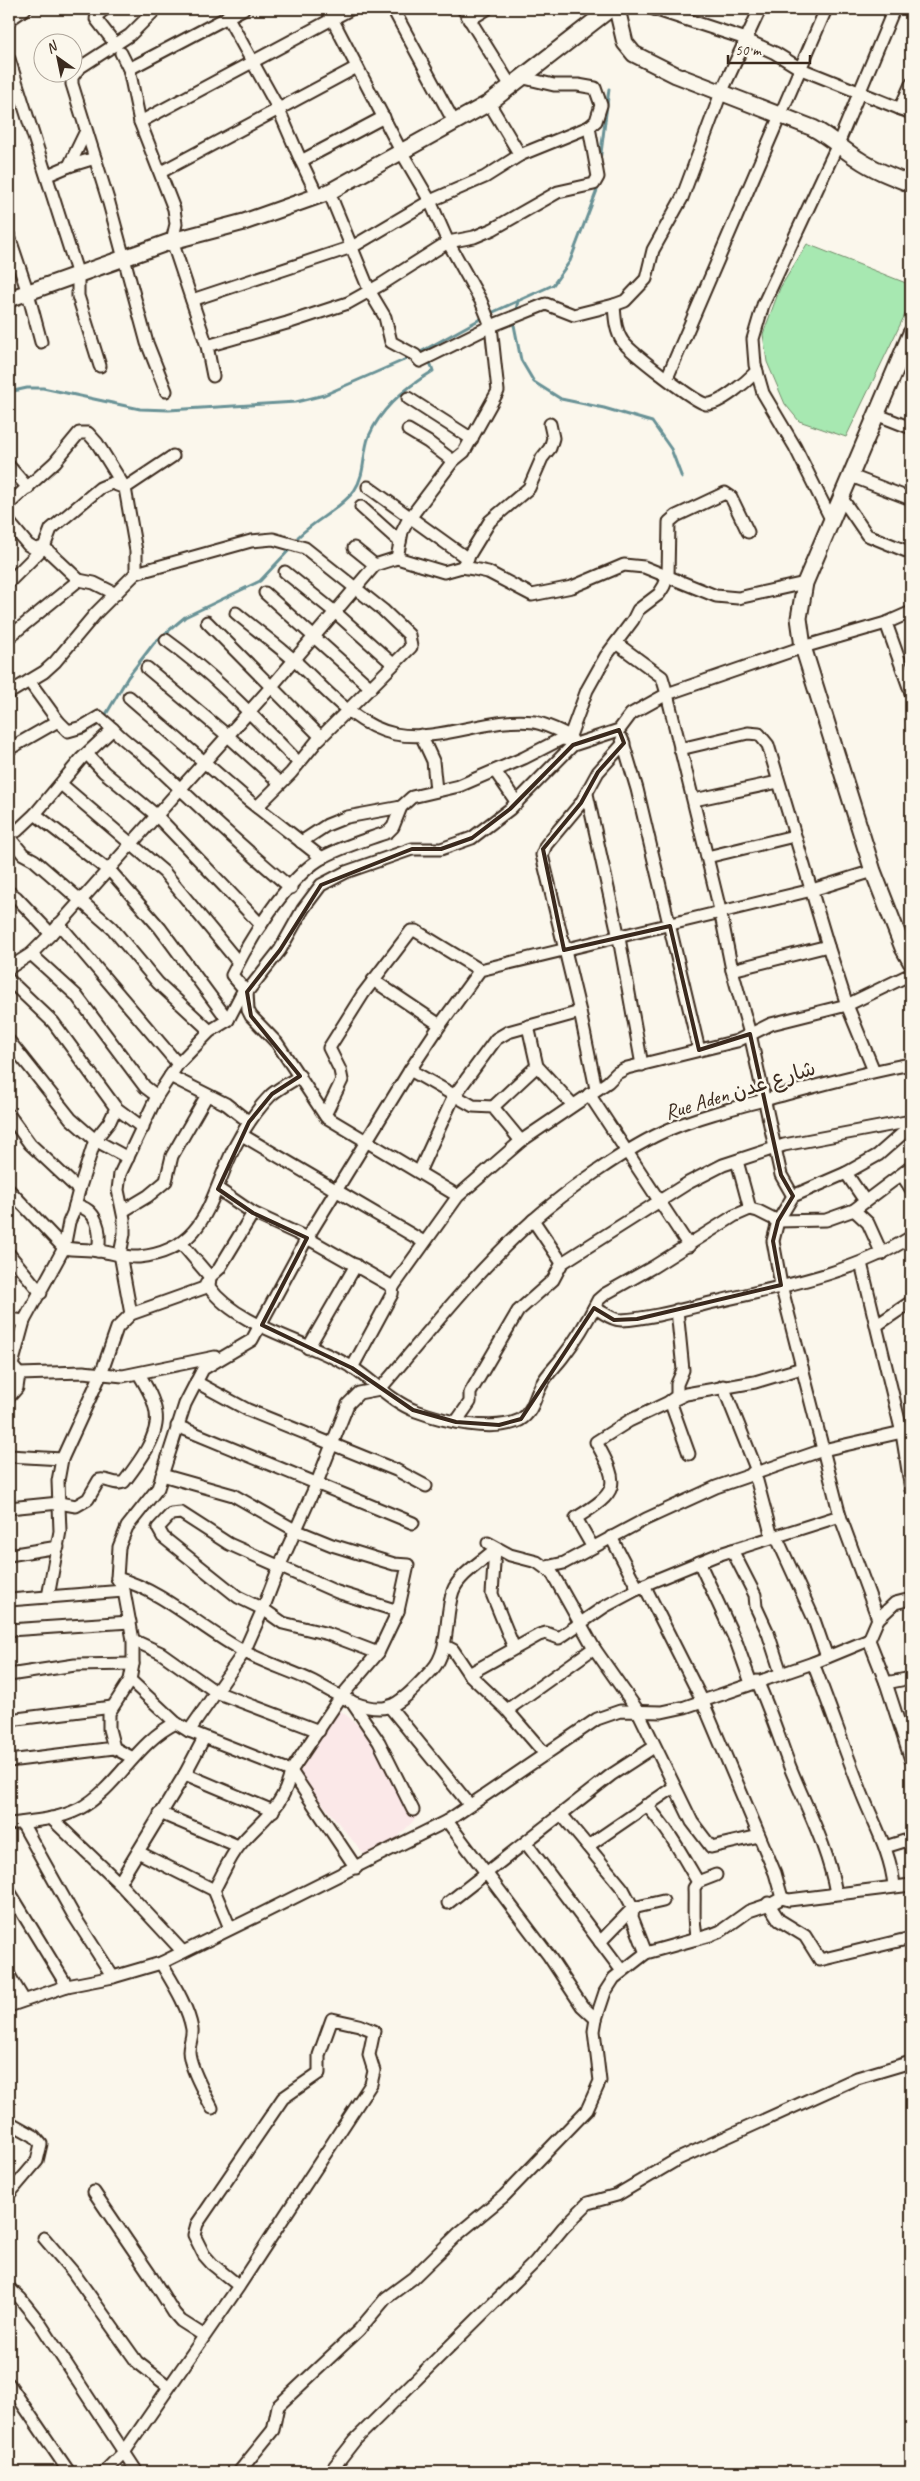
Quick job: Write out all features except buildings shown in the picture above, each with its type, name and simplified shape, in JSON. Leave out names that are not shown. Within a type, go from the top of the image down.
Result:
[{"type":"street","points":[[9,20],[25,9]]},
{"type":"street","points":[[105,9],[96,19],[119,49],[129,69],[140,122],[174,209],[176,224],[172,241],[207,346],[213,376]]},
{"type":"street","points":[[82,67],[119,49],[156,9]]},
{"type":"street","points":[[129,69],[243,9]]},
{"type":"street","points":[[140,122],[253,62],[330,14],[351,9]]},
{"type":"street","points":[[393,9],[454,122]]},
{"type":"street","points":[[463,9],[468,20],[511,86]]},
{"type":"street","points":[[468,20],[487,9]]},
{"type":"street","points":[[9,299],[172,241],[244,222],[324,195],[489,104],[524,78],[572,36],[610,9]]},
{"type":"street","points":[[617,9],[624,43],[634,54],[653,65],[813,128],[838,144],[859,161],[911,184]]},
{"type":"street","points":[[654,9],[746,40],[775,53],[801,69],[861,91],[906,111],[911,84]]},
{"type":"street","points":[[228,16],[278,108],[301,161],[324,195],[352,247],[370,292],[385,317],[391,342],[415,355],[420,362],[491,326],[546,304],[574,315],[625,301],[646,279],[653,250],[682,198],[721,93],[760,9]]},
{"type":"street","points":[[667,378],[826,9]]},
{"type":"street","points":[[831,519],[794,447],[763,393],[757,370],[753,338],[763,306],[838,144],[894,9]]},
{"type":"street","points":[[330,14],[402,153],[430,201],[448,242],[481,301],[491,326],[498,391],[464,452],[452,461],[411,517],[402,532],[397,558]]},
{"type":"street","points":[[9,59],[48,175],[78,274],[78,296],[100,366]]},
{"type":"street","points":[[161,172],[357,67]]},
{"type":"street","points":[[192,300],[352,247],[430,201],[484,177],[520,155],[589,127],[596,121],[601,105],[595,88],[578,85],[554,85],[524,78]]},
{"type":"street","points":[[72,82],[125,258],[147,342],[166,391]]},
{"type":"street","points":[[489,104],[520,155]]},
{"type":"street","points":[[301,161],[384,117]]},
{"type":"street","points":[[207,346],[319,313],[348,302],[370,292],[448,242],[474,237],[550,196],[597,182],[597,166],[589,127]]},
{"type":"street","points":[[69,166],[86,131]]},
{"type":"street","points":[[48,175],[95,158]]},
{"type":"street","points":[[9,236],[28,292],[41,342]]},
{"type":"street","points":[[614,305],[615,323],[623,342],[690,395],[707,404],[737,389],[757,370]]},
{"type":"street","points":[[911,333],[878,415],[831,519],[805,583],[800,618],[803,647],[874,871],[911,962]]},
{"type":"street","points":[[408,398],[472,439]]},
{"type":"street","points":[[878,415],[911,428]]},
{"type":"street","points":[[9,968],[31,954],[108,872],[156,815],[336,613],[375,565],[397,558],[444,572],[465,563],[490,521],[529,488],[542,458],[550,448],[553,438],[550,424]]},
{"type":"street","points":[[408,430],[428,442],[452,461]]},
{"type":"street","points":[[9,504],[55,462],[75,438],[83,432],[88,433],[97,443],[124,488],[136,551],[136,573]]},
{"type":"street","points":[[124,488],[173,456]]},
{"type":"street","points":[[9,466],[28,488]]},
{"type":"street","points":[[851,476],[911,499]]},
{"type":"street","points":[[9,582],[44,546],[51,529],[100,488],[112,483],[124,488]]},
{"type":"street","points":[[368,487],[411,517],[465,563],[488,572],[532,595],[572,587],[624,565],[637,565],[716,596],[738,598],[805,583]]},
{"type":"street","points":[[458,1196],[366,1142],[325,1115],[277,1043],[251,1016],[248,1010],[247,992],[280,950],[311,898],[321,886],[346,872],[412,849],[441,849],[472,838],[517,803],[572,740],[587,690],[638,610],[659,594],[668,576],[669,522],[676,516],[725,492],[731,497],[748,532]]},
{"type":"street","points":[[841,497],[867,535],[911,553]]},
{"type":"street","points":[[361,507],[400,542]]},
{"type":"street","points":[[9,522],[28,545],[35,549],[44,546]]},
{"type":"street","points":[[9,693],[55,662],[96,613],[136,573],[251,541],[273,539],[305,548],[354,589],[383,610],[409,635],[411,647],[321,737],[257,807]]},
{"type":"street","points":[[44,546],[79,580],[94,584],[116,594]]},
{"type":"street","points":[[354,548],[375,565]]},
{"type":"street","points":[[285,572],[336,613],[393,664]]},
{"type":"street","points":[[9,637],[79,580]]},
{"type":"street","points":[[265,593],[370,688]]},
{"type":"street","points":[[132,1314],[120,1254],[124,1234],[123,1211],[118,1190],[120,1174],[144,1128],[157,1096],[178,1064],[210,1031],[228,1020],[244,989],[232,975],[238,962],[261,925],[310,866],[322,858],[388,832],[393,827],[401,807],[412,797],[459,786],[561,739],[572,740],[619,730],[631,714],[667,694],[803,647],[886,623],[911,612]]},
{"type":"street","points":[[236,613],[294,660],[347,710],[372,725],[395,734],[421,735],[511,723],[534,722],[572,740]]},
{"type":"street","points":[[207,622],[321,737]]},
{"type":"street","points":[[886,623],[911,693]]},
{"type":"street","points":[[166,640],[249,712],[299,763]]},
{"type":"street","points":[[616,643],[662,677],[694,800],[732,970],[750,1034],[774,1150],[781,1175],[793,1196]]},
{"type":"street","points":[[147,668],[228,736],[280,783]]},
{"type":"street","points":[[29,681],[58,721],[68,731],[82,727],[98,717],[180,789],[232,838],[291,888]]},
{"type":"street","points":[[129,697],[257,807],[322,858]]},
{"type":"street","points":[[9,749],[58,721]]},
{"type":"street","points":[[9,828],[17,831],[35,814],[81,759],[88,755],[113,729]]},
{"type":"street","points":[[619,730],[624,743],[670,926],[699,1050]]},
{"type":"street","points":[[680,749],[748,733],[759,734],[768,745],[794,836],[847,1005],[874,1071]]},
{"type":"street","points":[[421,735],[433,761],[436,790]]},
{"type":"street","points":[[624,743],[598,772],[587,794],[546,845],[542,855],[580,1012],[592,1092],[688,1246]]},
{"type":"street","points":[[88,755],[104,772],[156,815],[261,925]]},
{"type":"street","points":[[495,770],[517,803]]},
{"type":"street","points":[[694,800],[778,782]]},
{"type":"street","points":[[61,784],[164,872],[238,962]]},
{"type":"street","points":[[587,794],[619,938],[642,1065]]},
{"type":"street","points":[[301,842],[327,825],[347,818],[401,807]]},
{"type":"street","points":[[35,814],[113,874],[160,928],[228,1020]]},
{"type":"street","points":[[707,857],[794,836]]},
{"type":"street","points":[[9,837],[23,854],[34,860],[112,928],[158,983],[210,1031]]},
{"type":"street","points":[[114,1748],[108,1720],[112,1707],[130,1680],[133,1664],[133,1640],[130,1622],[124,1591],[118,1578],[119,1547],[127,1527],[158,1488],[177,1426],[203,1369],[252,1340],[262,1325],[307,1238],[410,1070],[440,1024],[480,970],[670,926],[720,910],[812,890],[874,871]]},
{"type":"street","points":[[9,892],[16,896],[51,934]]},
{"type":"street","points":[[59,924],[178,1064]]},
{"type":"street","points":[[325,1115],[342,1080],[340,1070],[329,1048],[373,980],[407,936],[416,931],[480,970]]},
{"type":"street","points":[[732,970],[828,946]]},
{"type":"street","points":[[31,954],[76,995],[145,1087],[157,1096]]},
{"type":"street","points":[[352,1368],[392,1294],[393,1288],[458,1196],[521,1142],[617,1073],[627,1068],[666,1057],[737,1041],[750,1034],[801,1015],[847,1005],[911,974]]},
{"type":"street","points":[[9,980],[52,1022],[116,1108],[144,1128]]},
{"type":"street","points":[[373,980],[440,1024]]},
{"type":"street","points":[[419,1172],[454,1096],[496,1039],[508,1032],[580,1012]]},
{"type":"street","points":[[528,1026],[537,1066],[572,1106]]},
{"type":"street","points":[[9,1041],[71,1119],[95,1140],[128,1158]]},
{"type":"street","name":"Rue Aden شارع عدن","points":[[380,1389],[489,1262],[533,1220],[628,1152],[669,1129],[714,1113],[874,1071],[911,1064]]},
{"type":"street","points":[[410,1070],[472,1106],[493,1107],[537,1066]]},
{"type":"street","points":[[170,1076],[226,1104],[250,1122]]},
{"type":"street","points":[[9,1190],[64,1248],[120,1254],[127,1257],[151,1255],[181,1243],[199,1227],[242,1135],[250,1122],[272,1094],[300,1076]]},
{"type":"street","points":[[123,1211],[148,1196],[166,1181],[172,1156],[207,1095]]},
{"type":"street","points":[[493,1107],[521,1142]]},
{"type":"street","points":[[9,1397],[17,1388],[13,1368],[24,1321],[64,1248],[78,1190],[95,1140],[110,1121],[116,1108]]},
{"type":"street","points":[[9,1115],[30,1144],[78,1190]]},
{"type":"street","points":[[456,1422],[470,1402],[470,1392],[518,1311],[553,1280],[562,1263],[659,1201],[723,1165],[774,1150],[784,1145],[911,1121]]},
{"type":"street","points":[[878,1619],[840,1516],[781,1285],[773,1241],[778,1221],[793,1196],[846,1173],[878,1155],[911,1126]]},
{"type":"street","points":[[242,1135],[424,1242]]},
{"type":"street","points":[[737,1161],[750,1210]]},
{"type":"street","points":[[181,1243],[210,1278],[209,1286],[212,1292],[230,1307],[262,1325],[352,1368],[413,1410],[456,1422],[499,1425],[511,1424],[528,1414],[543,1382],[563,1358],[594,1308],[605,1294],[688,1246],[734,1216],[750,1210],[758,1211],[778,1221],[826,1220],[854,1210],[906,1171],[911,1189]]},
{"type":"street","points":[[846,1173],[865,1201]]},
{"type":"street","points":[[218,1189],[253,1213],[307,1238],[393,1288]]},
{"type":"street","points":[[75,1205],[85,1207],[93,1215],[99,1226],[98,1251]]},
{"type":"street","points":[[854,1210],[868,1223],[882,1254]]},
{"type":"street","points":[[48,1597],[58,1546],[58,1480],[62,1459],[101,1374],[117,1328],[132,1314],[204,1288],[219,1269],[253,1213]]},
{"type":"street","points":[[533,1220],[562,1263]]},
{"type":"street","points":[[594,1308],[604,1312],[614,1320],[637,1319],[781,1285],[862,1263],[911,1237]]},
{"type":"street","points":[[9,1254],[41,1293]]},
{"type":"street","points":[[862,1263],[906,1431],[911,1490]]},
{"type":"street","points":[[308,1348],[356,1265]]},
{"type":"street","points":[[878,1325],[911,1302]]},
{"type":"street","points":[[670,1401],[676,1396],[677,1384],[683,1370],[677,1310]]},
{"type":"street","points":[[9,1319],[24,1321]]},
{"type":"street","points":[[13,1368],[123,1376],[226,1355]]},
{"type":"street","points":[[592,1546],[576,1518],[601,1502],[609,1494],[612,1484],[612,1473],[596,1442],[628,1421],[686,1394],[723,1386],[755,1382],[802,1368]]},
{"type":"street","points":[[9,1508],[59,1503],[76,1506],[82,1504],[99,1480],[104,1479],[116,1484],[124,1482],[150,1441],[156,1426],[157,1414],[154,1403],[139,1374]]},
{"type":"street","points":[[196,1382],[248,1410],[396,1470],[426,1486]]},
{"type":"street","points":[[723,1386],[754,1472],[774,1537],[813,1616],[827,1657]]},
{"type":"street","points":[[190,1731],[244,1652],[264,1609],[279,1567],[316,1485],[331,1444],[352,1399],[359,1393],[380,1389]]},
{"type":"street","points":[[670,1401],[689,1454]]},
{"type":"street","points":[[177,1426],[316,1485],[413,1523]]},
{"type":"street","points":[[546,1568],[564,1563],[592,1546],[681,1501],[754,1472],[823,1450],[906,1431]]},
{"type":"street","points":[[150,1441],[170,1448]]},
{"type":"street","points":[[9,1456],[62,1459]]},
{"type":"street","points":[[162,1475],[233,1495],[295,1530],[375,1559],[408,1565],[398,1611],[378,1653],[340,1698],[291,1771],[289,1781],[273,1811],[238,1846],[214,1890]]},
{"type":"street","points":[[378,1653],[328,1634],[283,1623],[264,1609],[238,1597],[163,1537],[158,1528],[171,1514],[181,1513],[229,1544],[279,1567],[338,1592],[398,1611]]},
{"type":"street","points":[[470,1674],[514,1648],[546,1633],[559,1638],[580,1623],[641,1587],[699,1562],[840,1516]]},
{"type":"street","points":[[611,1537],[641,1587],[702,1700],[775,1873],[782,1898]]},
{"type":"street","points":[[9,1554],[58,1546]]},
{"type":"street","points":[[118,1578],[136,1583],[169,1602],[244,1652],[314,1682],[340,1698],[376,1708],[389,1706],[401,1700],[433,1669],[441,1657],[445,1646],[445,1628],[454,1590],[460,1580],[492,1547]]},
{"type":"street","points":[[492,1547],[546,1568],[552,1573],[594,1648],[638,1711],[692,1822],[711,1847],[759,1836]]},
{"type":"street","points":[[492,1547],[492,1594],[514,1648]]},
{"type":"street","points":[[732,1550],[755,1596],[756,1607],[768,1633],[781,1673]]},
{"type":"street","points":[[699,1562],[754,1682],[770,1709],[791,1768],[823,1844],[836,1893]]},
{"type":"street","points":[[9,1600],[124,1591]]},
{"type":"street","points":[[9,2006],[67,1986],[113,1976],[161,1962],[356,1868],[446,1821],[597,1719],[620,1710],[662,1712],[813,1663],[869,1640],[878,1619],[895,1603],[911,1599]]},
{"type":"street","points":[[9,1630],[130,1622]]},
{"type":"street","points":[[133,1640],[172,1660],[216,1692],[318,1731]]},
{"type":"street","points":[[869,1640],[886,1683],[911,1760]]},
{"type":"street","points":[[445,1646],[453,1650],[470,1674],[507,1710],[545,1754]]},
{"type":"street","points":[[507,1710],[594,1648]]},
{"type":"street","points":[[813,1663],[893,1868],[894,1886]]},
{"type":"street","points":[[9,1675],[75,1665],[133,1664]]},
{"type":"street","points":[[886,1683],[911,1678]]},
{"type":"street","points":[[130,1680],[176,1723],[190,1731],[291,1771],[356,1868]]},
{"type":"street","points":[[351,1701],[379,1742],[413,1810]]},
{"type":"street","points":[[389,1706],[469,1804]]},
{"type":"street","points":[[9,1720],[112,1707]]},
{"type":"street","points":[[9,1824],[52,1818],[82,1808],[98,1796],[153,1737],[176,1723]]},
{"type":"street","points":[[119,1883],[185,1774],[204,1738]]},
{"type":"street","points":[[448,1904],[611,1775],[654,1747]]},
{"type":"street","points":[[9,1761],[114,1748],[133,1758]]},
{"type":"street","points":[[185,1774],[273,1811]]},
{"type":"street","points":[[588,1846],[674,1787]]},
{"type":"street","points":[[646,1805],[674,1840],[698,1882]]},
{"type":"street","points":[[160,1813],[238,1846]]},
{"type":"street","points":[[560,1814],[623,1889],[633,1908],[632,1917],[646,1953]]},
{"type":"street","points":[[52,1818],[119,1883],[182,1952]]},
{"type":"street","points":[[446,1821],[550,1956],[582,2006],[596,2018]]},
{"type":"street","points":[[22,1822],[74,1916],[113,1976]]},
{"type":"street","points":[[885,1848],[911,1838]]},
{"type":"street","points":[[526,1843],[622,1971]]},
{"type":"street","points":[[138,1852],[214,1890],[230,1928]]},
{"type":"street","points":[[697,1939],[693,1927],[696,1916],[694,1888],[698,1882],[716,1875]]},
{"type":"street","points":[[239,2472],[273,2430],[278,2406],[358,2330],[386,2298],[414,2278],[458,2234],[504,2196],[587,2110],[600,2081],[594,2031],[596,2018],[606,1992],[614,1978],[622,1971],[646,1953],[721,1931],[749,1911],[782,1898],[789,1900],[911,1885]]},
{"type":"street","points":[[9,1891],[67,1986]]},
{"type":"street","points":[[600,1942],[633,1908],[663,1902]]},
{"type":"street","points":[[768,1903],[779,1920],[805,1936],[820,1960],[911,1938]]},
{"type":"street","points":[[161,1962],[187,2013],[192,2028],[189,2051],[191,2062],[212,2108]]},
{"type":"street","points":[[9,1976],[24,2000]]},
{"type":"street","points":[[104,2472],[125,2451],[203,2335],[239,2286],[371,2084],[374,2072],[369,2056],[374,2031],[359,2025],[332,2019],[319,2055],[319,2073],[283,2098],[197,2224],[194,2234],[204,2255],[239,2286]]},
{"type":"street","points":[[330,2472],[355,2440],[535,2262],[562,2228],[588,2203],[617,2195],[678,2159],[857,2078],[911,2062]]},
{"type":"street","points":[[9,2122],[34,2136],[40,2144],[40,2153],[37,2161],[9,2194]]},
{"type":"street","points":[[94,2192],[174,2313],[181,2321],[203,2335]]},
{"type":"street","points":[[44,2238],[73,2272],[137,2362],[168,2386]]},
{"type":"street","points":[[9,2288],[20,2298],[39,2322],[137,2472]]},
{"type":"street","points":[[9,2384],[69,2472]]},
{"type":"highlighted area","points":[[619,730],[624,743],[598,772],[581,803],[543,849],[564,950],[670,926],[699,1050],[750,1034],[781,1175],[793,1196],[778,1221],[773,1241],[781,1285],[637,1319],[614,1320],[594,1308],[521,1419],[499,1425],[456,1422],[413,1410],[352,1368],[262,1325],[307,1238],[253,1213],[218,1189],[249,1122],[272,1094],[300,1076],[251,1016],[247,992],[280,950],[321,885],[412,849],[441,849],[472,838],[510,809],[573,745]]},
{"type":"shaded area","points":[[340,1710],[357,1724],[383,1755],[419,1815],[372,1864],[298,1774]]},
{"type":"green space","points":[[807,244],[911,285],[911,302],[846,437],[799,421],[785,404],[767,362],[763,334],[780,288]]},
{"type":"waterway","points":[[600,161],[609,89]]},
{"type":"waterway","points":[[489,314],[553,285],[570,261],[599,185]]},
{"type":"waterway","points":[[515,314],[518,301]]},
{"type":"waterway","points":[[417,354],[484,317]]},
{"type":"waterway","points":[[513,320],[521,360],[534,382],[561,399],[604,408],[652,422],[671,449],[682,478]]},
{"type":"waterway","points":[[9,392],[27,388],[43,388],[140,409],[169,410],[296,402],[324,395],[411,357]]},
{"type":"waterway","points":[[298,537],[341,504],[354,491],[360,478],[367,443],[374,426],[396,399],[433,371],[429,359]]},
{"type":"waterway","points":[[105,716],[128,677],[154,643],[185,617],[260,581],[291,548]]}]
